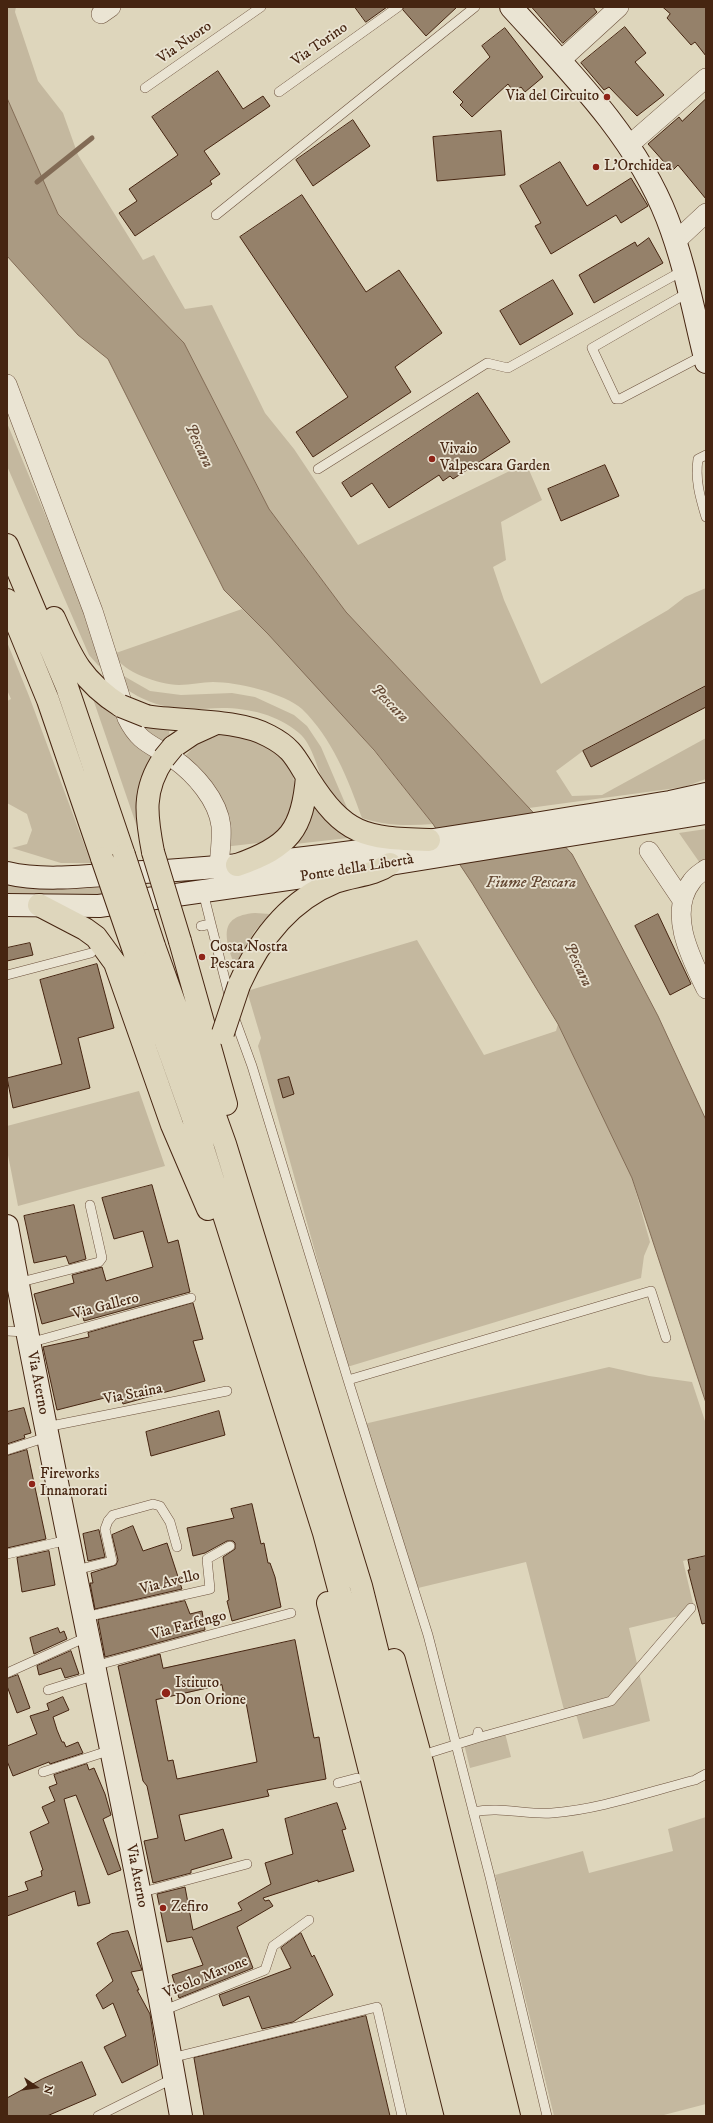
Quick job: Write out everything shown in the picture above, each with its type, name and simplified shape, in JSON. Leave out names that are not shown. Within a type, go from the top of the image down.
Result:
[{"type":"highway","points":[[7,545],[66,687],[124,856],[120,947],[115,963],[172,1125],[201,1190],[221,1246],[239,1262]]},
{"type":"highway","points":[[29,596],[51,612],[78,668],[86,678],[105,696],[121,706],[146,716],[181,721],[216,723],[245,728],[268,735],[290,750],[296,757],[323,801],[337,816],[352,827],[364,834],[380,838],[429,840]]},
{"type":"highway","points":[[7,600],[48,700],[102,858],[120,947],[197,1129],[316,1510],[352,1632],[474,2116]]},
{"type":"highway","points":[[216,723],[192,734],[168,752],[151,782],[148,799],[147,822],[153,852],[202,1014],[218,1082],[257,1201],[252,1232]]},
{"type":"highway","points":[[228,866],[251,860],[280,845],[293,832],[300,820],[304,803],[307,776]]},
{"type":"highway","points":[[218,1082],[223,1034],[239,985],[260,944],[270,930],[300,902],[330,885],[357,865],[375,872],[390,864]]},
{"type":"highway","points":[[39,905],[120,947],[225,1144],[361,1586],[493,2116]]},
{"type":"highway","points":[[309,1414],[337,1463],[365,1556],[423,1766],[509,2116]]},
{"type":"highway","points":[[316,1510],[310,1529],[456,2116]]},
{"type":"main road","points":[[511,7],[591,97],[628,146],[652,186],[676,241],[704,350]]},
{"type":"main road","name":"Ponte della Libertà","points":[[390,864],[671,810],[706,794]]},
{"type":"main road","name":"Ponte della Libertà","points":[[7,905],[99,906],[204,892],[357,865],[429,840],[671,810],[706,813]]},
{"type":"main road","name":"Ponte della Libertà","points":[[7,873],[29,876],[79,876],[228,866],[357,865]]},
{"type":"main road","name":"Via Aterno","points":[[7,1226],[17,1283],[21,1335],[46,1432],[70,1539],[173,2068],[181,2116]]},
{"type":"street","points":[[560,61],[619,7]]},
{"type":"street","points":[[628,146],[706,78]]},
{"type":"street","points":[[676,241],[706,213]]},
{"type":"street","points":[[7,384],[93,611],[128,718],[135,734],[186,768],[195,777],[210,799],[220,825],[228,866]]},
{"type":"street","points":[[649,851],[682,900]]},
{"type":"street","points":[[706,868],[692,880],[682,900],[682,927],[690,955],[706,989]]},
{"type":"lane","name":"Via Nuoro","points":[[145,88],[261,7]]},
{"type":"lane","name":"Via Torino","points":[[278,92],[398,7]]},
{"type":"lane","points":[[216,215],[475,7]]},
{"type":"lane","points":[[318,469],[487,363],[508,368],[684,270]]},
{"type":"lane","points":[[689,292],[592,348],[616,399],[620,399],[704,350]]},
{"type":"lane","points":[[706,455],[698,459],[696,471],[697,486],[706,517]]},
{"type":"lane","points":[[204,892],[210,924],[234,1014],[252,1066],[428,1635],[457,1744],[547,2116]]},
{"type":"lane","points":[[201,926],[210,924]]},
{"type":"lane","points":[[7,975],[120,947]]},
{"type":"lane","points":[[17,1283],[99,1262],[102,1258],[90,1205]]},
{"type":"lane","points":[[348,1380],[650,1291],[666,1338]]},
{"type":"lane","name":"Via Gallero","points":[[21,1335],[190,1298]]},
{"type":"lane","name":"Via Staina","points":[[7,1450],[46,1432],[227,1391]]},
{"type":"lane","points":[[76,1570],[112,1561],[105,1529],[108,1521],[113,1515],[153,1504],[160,1506],[170,1522],[177,1547]]},
{"type":"lane","points":[[7,1554],[70,1539]]},
{"type":"lane","name":"Via Avello","points":[[87,1627],[210,1589],[207,1559],[230,1546]]},
{"type":"lane","points":[[432,1752],[457,1744],[477,1735],[611,1701],[691,1608]]},
{"type":"lane","name":"Via Farfengo","points":[[95,1670],[291,1613]]},
{"type":"lane","points":[[7,1673],[87,1627]]},
{"type":"lane","points":[[48,1690],[95,1670]]},
{"type":"lane","points":[[43,1772],[111,1750]]},
{"type":"lane","points":[[473,1812],[488,1809],[550,1813],[581,1810],[695,1780],[706,1774]]},
{"type":"lane","points":[[338,1783],[357,1778]]},
{"type":"lane","points":[[139,1893],[247,1864]]},
{"type":"lane","name":"Vicolo Mavone","points":[[161,2011],[264,1970],[273,1946],[309,1920]]},
{"type":"lane","points":[[98,2116],[173,2068],[377,2008],[402,2116]]},
{"type":"shaded area","points":[[7,7],[16,7],[15,12],[38,81],[63,113],[78,155],[143,260],[154,255],[185,309],[212,305],[265,413],[294,449],[358,545],[526,463],[542,500],[501,522],[506,560],[493,567],[504,600],[541,684],[668,610],[685,597],[706,588],[706,686],[583,751],[556,771],[572,796],[602,795],[706,738],[706,779],[684,787],[529,808],[346,612],[269,509],[184,343],[58,214],[7,98]]},
{"type":"shaded area","points":[[7,423],[69,572],[122,675],[150,691],[181,695],[232,693],[255,697],[294,715],[307,726],[321,747],[351,817],[326,786],[304,738],[291,727],[273,717],[253,711],[232,708],[180,709],[149,701],[116,682],[89,655],[7,466]]},
{"type":"shaded area","points":[[242,609],[293,659],[342,713],[433,824],[397,825],[379,823],[362,818],[345,774],[330,746],[313,720],[294,703],[272,693],[247,686],[213,682],[179,685],[152,680],[125,667],[113,654]]},
{"type":"shaded area","points":[[7,642],[29,696],[91,863],[61,863],[12,848],[27,844],[32,830],[27,814],[7,803],[7,701],[11,699],[7,690]]},
{"type":"shaded area","points":[[91,693],[134,722],[169,731],[171,745],[146,853]]},
{"type":"shaded area","points":[[223,735],[238,736],[266,745],[278,753],[287,763],[293,775],[295,789],[290,818],[287,823],[267,842],[223,847],[227,841],[183,759],[201,742]]},
{"type":"shaded area","points":[[314,797],[357,837],[295,844],[308,822]]},
{"type":"shaded area","points":[[706,829],[706,862],[702,866],[679,833]]},
{"type":"shaded area","points":[[7,878],[105,885],[109,896],[7,895]]},
{"type":"shaded area","points":[[255,913],[270,914],[254,932],[235,967],[227,939],[229,924],[234,919],[243,915]]},
{"type":"shaded area","points":[[417,940],[484,1055],[556,1031],[558,1024],[632,1178],[650,1242],[644,1256],[641,1278],[347,1367],[258,1046],[261,1038],[247,991]]},
{"type":"shaded area","points":[[139,1091],[165,1166],[18,1206],[7,1150],[7,1126]]},
{"type":"shaded area","points":[[609,1367],[649,1376],[692,1382],[706,1424],[706,1555],[683,1561],[695,1612],[629,1628],[650,1721],[583,1739],[576,1714],[564,1710],[526,1562],[418,1588],[364,1424]]},
{"type":"shaded area","points":[[505,1733],[511,1757],[470,1768],[464,1744]]},
{"type":"shaded area","points":[[706,1817],[706,2104],[660,2116],[554,2116],[495,1875],[583,1851],[589,1873],[673,1851],[668,1829]]},
{"type":"water","name":"Fiume Pescara","points":[[7,98],[58,214],[184,343],[269,509],[346,612],[572,854],[607,919],[658,1016],[706,1120],[706,1403],[632,1178],[558,1024],[472,883],[433,824],[374,750],[268,634],[224,590],[108,359],[78,335],[7,256]]},
{"type":"building","points":[[355,7],[387,7],[366,22]]},
{"type":"building","points":[[404,7],[457,7],[426,36],[403,10]]},
{"type":"building","points":[[532,7],[593,7],[597,12],[563,43]]},
{"type":"building","points":[[663,7],[706,7],[706,56],[695,42],[691,45],[667,18],[670,14]]},
{"type":"building","points":[[625,27],[646,53],[635,62],[664,95],[637,116],[609,87],[604,90],[581,63]]},
{"type":"building","points":[[505,28],[543,77],[525,92],[521,87],[514,92],[508,84],[472,117],[460,105],[463,102],[453,92],[490,57],[482,46]]},
{"type":"building","points":[[218,71],[243,109],[263,96],[270,106],[204,151],[220,174],[210,181],[212,184],[135,236],[119,213],[137,201],[129,189],[178,155],[152,117]]},
{"type":"building","points":[[706,99],[706,199],[678,165],[672,171],[648,144],[679,117],[682,121]]},
{"type":"building","points":[[353,120],[370,146],[313,186],[296,160]]},
{"type":"building","points":[[501,131],[505,175],[437,181],[433,137]]},
{"type":"building","points":[[560,162],[587,206],[631,178],[648,206],[621,223],[616,215],[551,254],[535,226],[541,223],[520,186]]},
{"type":"building","points":[[302,195],[366,292],[399,270],[442,333],[395,367],[411,392],[313,457],[296,432],[348,397],[240,237]]},
{"type":"building","points":[[649,238],[663,263],[594,303],[579,275],[635,242],[637,246]]},
{"type":"building","points":[[553,280],[573,314],[520,345],[500,311]]},
{"type":"building","name":"Vivaio Valpescara Garden","points":[[478,393],[510,442],[453,479],[450,476],[443,481],[439,475],[389,508],[372,483],[351,497],[342,483]]},
{"type":"building","points":[[605,465],[619,496],[561,521],[548,489]]},
{"type":"building","points":[[706,686],[706,707],[591,767],[583,751]]},
{"type":"building","points":[[658,914],[691,984],[670,995],[635,926]]},
{"type":"building","points":[[30,943],[33,955],[7,961],[7,948]]},
{"type":"building","points":[[97,964],[114,1028],[78,1038],[90,1088],[13,1108],[7,1078],[62,1064],[40,980]]},
{"type":"building","points":[[289,1077],[294,1094],[283,1098],[278,1080]]},
{"type":"building","points":[[152,1185],[168,1243],[178,1240],[190,1292],[84,1321],[82,1313],[42,1324],[34,1294],[74,1283],[72,1275],[102,1267],[106,1281],[153,1267],[143,1231],[114,1239],[102,1198]]},
{"type":"building","points":[[74,1205],[86,1259],[69,1264],[66,1256],[34,1263],[24,1216]]},
{"type":"building","points":[[193,1303],[203,1339],[193,1341],[205,1381],[123,1404],[120,1394],[57,1410],[43,1347],[89,1337],[88,1333]]},
{"type":"building","points":[[24,1408],[31,1433],[24,1435],[25,1438],[7,1444],[7,1412]]},
{"type":"building","points":[[219,1411],[225,1435],[151,1456],[146,1432]]},
{"type":"building","points":[[27,1450],[46,1539],[7,1548],[7,1456]]},
{"type":"building","points":[[252,1504],[261,1544],[264,1543],[268,1563],[270,1563],[275,1577],[281,1607],[232,1621],[227,1601],[229,1600],[223,1557],[235,1549],[235,1543],[233,1541],[227,1541],[205,1553],[193,1556],[187,1528],[234,1518],[231,1509]]},
{"type":"building","points":[[133,1526],[143,1551],[167,1543],[182,1589],[95,1609],[90,1583],[93,1583],[91,1573],[116,1565],[118,1560],[112,1535]]},
{"type":"building","points":[[99,1530],[105,1557],[88,1561],[83,1534]]},
{"type":"building","points":[[49,1551],[55,1585],[22,1592],[17,1558]]},
{"type":"building","points":[[706,1556],[706,1623],[702,1624],[688,1570],[690,1570],[688,1560]]},
{"type":"building","points":[[185,1601],[190,1614],[202,1611],[205,1630],[105,1657],[98,1620]]},
{"type":"building","points":[[58,1628],[60,1633],[64,1631],[67,1639],[34,1654],[30,1638]]},
{"type":"building","points":[[295,1640],[314,1738],[319,1737],[326,1779],[267,1790],[269,1796],[179,1815],[185,1841],[223,1829],[232,1858],[191,1870],[191,1873],[153,1883],[144,1841],[158,1838],[147,1786],[143,1781],[118,1666],[160,1654],[163,1668]],"holes":[[[222,1685],[225,1701],[245,1697],[257,1762],[177,1779],[173,1760],[168,1761],[156,1700]]]},
{"type":"building","points":[[71,1651],[79,1674],[65,1678],[61,1668],[39,1675],[37,1666]]},
{"type":"building","points":[[18,1675],[30,1708],[17,1713],[7,1686],[7,1679]]},
{"type":"building","points":[[63,1697],[69,1710],[53,1717],[57,1730],[66,1747],[78,1742],[83,1753],[50,1764],[49,1762],[13,1776],[7,1761],[7,1746],[37,1734],[30,1716],[49,1710],[47,1704]]},
{"type":"building","points":[[87,1764],[89,1770],[94,1768],[105,1794],[111,1815],[103,1819],[121,1870],[108,1875],[76,1795],[64,1799],[90,1903],[78,1906],[75,1891],[7,1916],[7,1897],[28,1890],[25,1882],[42,1876],[41,1871],[43,1870],[30,1832],[49,1823],[42,1807],[55,1801],[49,1787],[57,1784],[54,1775]]},
{"type":"building","points":[[337,1803],[346,1829],[342,1830],[354,1871],[318,1882],[318,1880],[263,1898],[265,1901],[269,1900],[273,1906],[237,1927],[253,1968],[179,1998],[172,1975],[203,1965],[192,1937],[167,1942],[157,1894],[185,1887],[193,1930],[242,1910],[238,1903],[271,1884],[265,1863],[293,1854],[285,1819]]},
{"type":"building","points":[[128,1931],[142,1970],[131,1972],[139,1990],[137,1990],[150,2014],[158,2065],[122,2083],[104,2047],[126,2036],[113,2003],[103,2009],[96,1995],[113,1981],[97,1943],[111,1934]]},
{"type":"building","points":[[301,1933],[312,1957],[314,1955],[333,1995],[293,2022],[262,2029],[249,1996],[223,2006],[219,1995],[291,1968],[281,1948]]},
{"type":"building","points":[[366,2016],[390,2116],[204,2116],[194,2058]]},
{"type":"building","points":[[82,2062],[96,2095],[47,2116],[7,2116],[7,2098],[42,2079]]},
{"type":"waterway","points":[[37,182],[92,138]]},
{"type":"place","name":"Via del Circuito","points":[[607,97]]},
{"type":"place","name":"L'Orchidea","points":[[596,167]]},
{"type":"place","name":"Vivaio Valpescara Garden","points":[[432,459]]},
{"type":"place","name":"Costa Nostra Pescara","points":[[202,957]]},
{"type":"place","name":"Fireworks Innamorati","points":[[32,1484]]},
{"type":"place","name":"Istituto Don Orione","points":[[166,1693]]},
{"type":"place","name":"Zefiro","points":[[163,1908]]},
{"type":"water label","name":"Pescara","points":[[198,446]]},
{"type":"water label","name":"Pescara","points":[[389,704]]},
{"type":"water label","name":"Pescara","points":[[577,965]]}]
